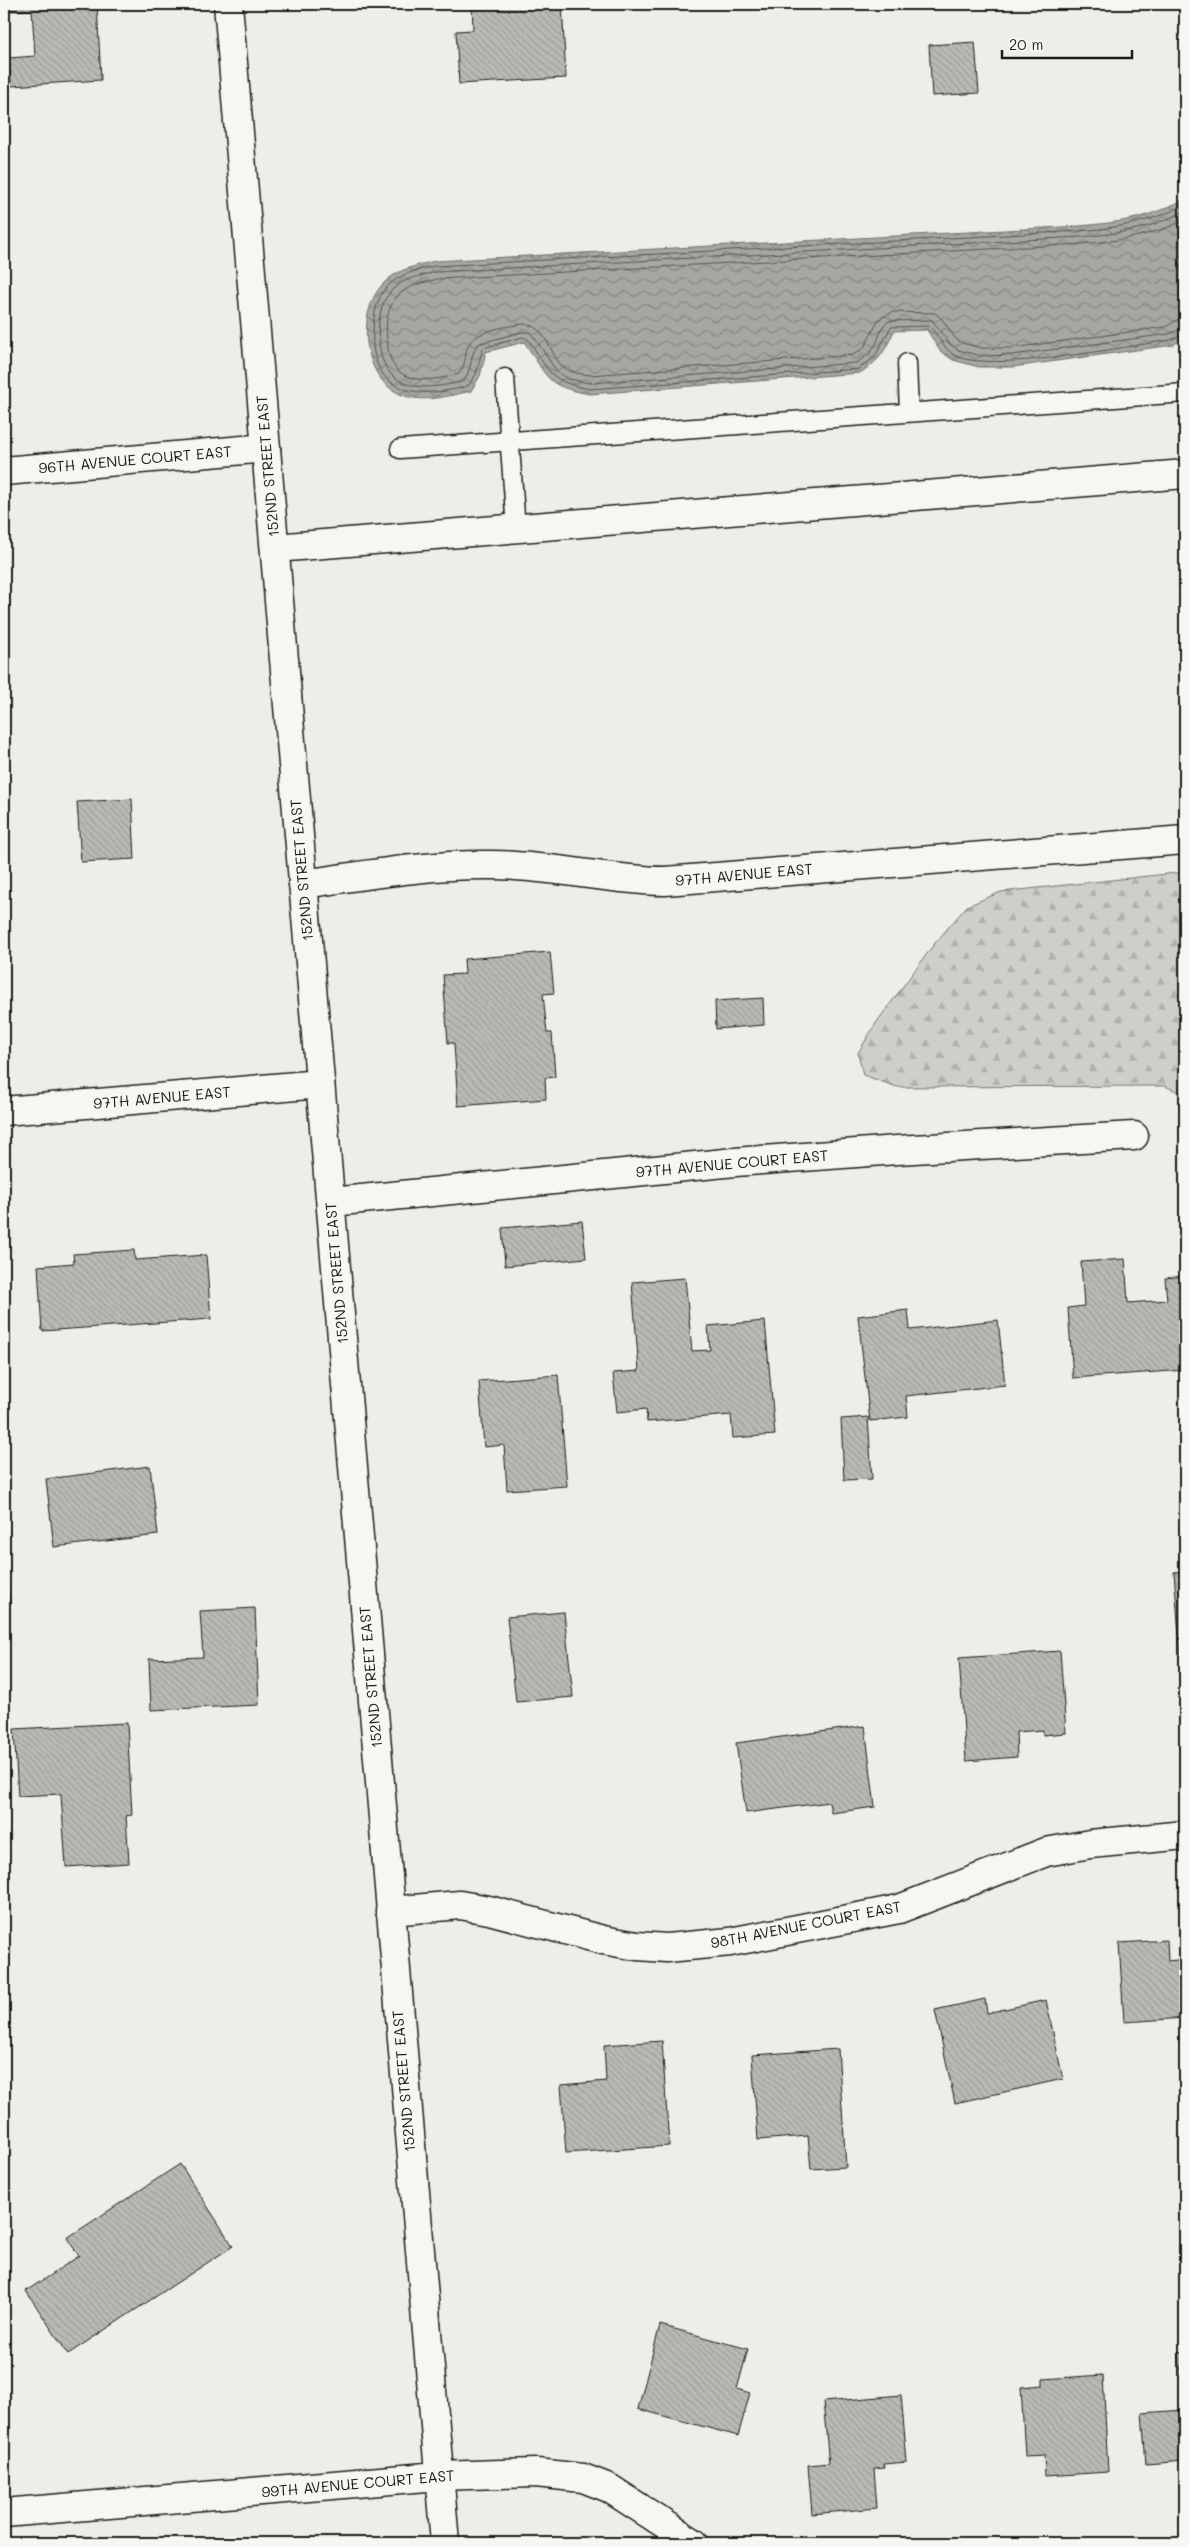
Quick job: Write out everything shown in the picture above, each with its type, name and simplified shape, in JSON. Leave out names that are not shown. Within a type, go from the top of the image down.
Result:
[{"type":"street","name":"152ND STREET EAST","points":[[228,4],[444,2543]]},
{"type":"street","name":"96TH AVENUE COURT EAST","points":[[4,471],[266,448]]},
{"type":"street","points":[[275,548],[1185,474]]},
{"type":"street","name":"97TH AVENUE EAST","points":[[304,884],[437,866],[493,865],[552,868],[628,881],[665,881],[1185,840]]},
{"type":"street","name":"97TH AVENUE EAST","points":[[4,1111],[320,1084]]},
{"type":"street","name":"97TH AVENUE COURT EAST","points":[[331,1202],[735,1162],[1134,1136]]},
{"type":"street","name":"98TH AVENUE COURT EAST","points":[[390,1911],[460,1905],[489,1910],[603,1940],[637,1946],[667,1948],[730,1942],[899,1909],[1046,1852],[1090,1844],[1185,1835]]},
{"type":"street","name":"99TH AVENUE COURT EAST","points":[[4,2513],[438,2476],[536,2473],[584,2478],[609,2488],[635,2503],[694,2543]]},
{"type":"lane","points":[[907,363],[908,412]]},
{"type":"lane","points":[[504,378],[516,529]]},
{"type":"lane","points":[[400,448],[1185,393]]},
{"type":"green space","points":[[1185,872],[1185,1095],[1165,1086],[897,1087],[863,1075],[858,1053],[876,1023],[935,943],[967,906],[1001,892]]},
{"type":"water","points":[[1185,199],[1185,337],[1173,345],[1013,367],[979,367],[953,360],[940,351],[927,330],[894,331],[881,355],[860,373],[590,394],[575,391],[555,383],[543,372],[524,342],[486,352],[480,376],[471,391],[426,399],[408,397],[387,386],[371,360],[367,343],[366,327],[369,311],[374,296],[383,284],[400,271],[435,261],[1079,226],[1109,223],[1146,215]]},
{"type":"building","points":[[6,4],[97,4],[101,80],[11,86],[9,58],[35,56],[32,10],[7,11]]},
{"type":"building","points":[[472,4],[562,4],[566,78],[459,84],[456,31],[473,30]]},
{"type":"building","points":[[975,42],[979,93],[932,96],[929,45]]},
{"type":"building","points":[[132,799],[135,859],[81,862],[77,802]]},
{"type":"building","points":[[550,952],[554,993],[543,994],[547,1033],[552,1033],[555,1077],[545,1078],[546,1099],[458,1106],[454,1043],[448,1043],[443,975],[465,974],[464,959]]},
{"type":"building","points":[[763,998],[764,1025],[716,1029],[715,1001]]},
{"type":"building","points":[[582,1221],[586,1258],[505,1266],[502,1228]]},
{"type":"building","points":[[134,1250],[135,1260],[206,1255],[211,1319],[42,1331],[38,1266],[74,1263],[73,1254]]},
{"type":"building","points":[[1125,1259],[1128,1303],[1167,1300],[1165,1278],[1185,1276],[1185,1370],[1073,1378],[1068,1308],[1084,1306],[1081,1262]]},
{"type":"building","points":[[685,1278],[692,1351],[710,1350],[708,1326],[765,1321],[775,1435],[733,1438],[731,1415],[647,1422],[646,1409],[617,1412],[613,1373],[639,1371],[632,1282]]},
{"type":"building","points":[[908,1310],[910,1330],[998,1320],[1005,1385],[906,1396],[908,1417],[870,1421],[858,1316]]},
{"type":"building","points":[[558,1375],[567,1486],[507,1490],[504,1445],[484,1447],[479,1381]]},
{"type":"building","points":[[868,1417],[872,1479],[844,1480],[841,1419]]},
{"type":"building","points":[[150,1466],[158,1535],[54,1547],[46,1479]]},
{"type":"building","points":[[4,1562],[10,1604],[4,1605]]},
{"type":"building","points":[[1185,1571],[1185,1683],[1183,1684],[1174,1572]]},
{"type":"building","points":[[255,1608],[259,1705],[151,1710],[149,1659],[203,1657],[200,1611]]},
{"type":"building","points":[[564,1612],[573,1697],[516,1702],[507,1617]]},
{"type":"building","points":[[1060,1651],[1066,1733],[1043,1735],[1043,1730],[1016,1732],[1017,1757],[966,1761],[959,1658]]},
{"type":"building","points":[[127,1723],[132,1815],[126,1816],[129,1863],[66,1867],[61,1794],[18,1796],[14,1729]]},
{"type":"building","points":[[865,1726],[875,1807],[831,1813],[829,1802],[746,1813],[736,1743]]},
{"type":"building","points":[[1167,1940],[1168,1961],[1185,1959],[1185,2018],[1124,2022],[1119,1943]]},
{"type":"building","points":[[985,1999],[987,2013],[1046,2000],[1063,2079],[955,2103],[935,2010]]},
{"type":"building","points":[[662,2041],[669,2146],[566,2153],[561,2085],[606,2081],[604,2045]]},
{"type":"building","points":[[838,2049],[846,2167],[811,2169],[808,2136],[758,2140],[752,2055]]},
{"type":"building","points":[[180,2164],[233,2246],[68,2354],[26,2291],[79,2256],[67,2238]]},
{"type":"building","points":[[660,2325],[748,2349],[737,2389],[750,2393],[738,2436],[638,2409]]},
{"type":"building","points":[[1185,2351],[1185,2461],[1146,2464],[1142,2413],[1184,2410],[1179,2352]]},
{"type":"building","points":[[1103,2375],[1108,2472],[1045,2476],[1044,2455],[1025,2456],[1021,2387],[1043,2385],[1043,2379]]},
{"type":"building","points":[[901,2395],[907,2462],[884,2464],[885,2468],[874,2469],[877,2508],[812,2514],[808,2465],[829,2463],[823,2402]]}]
